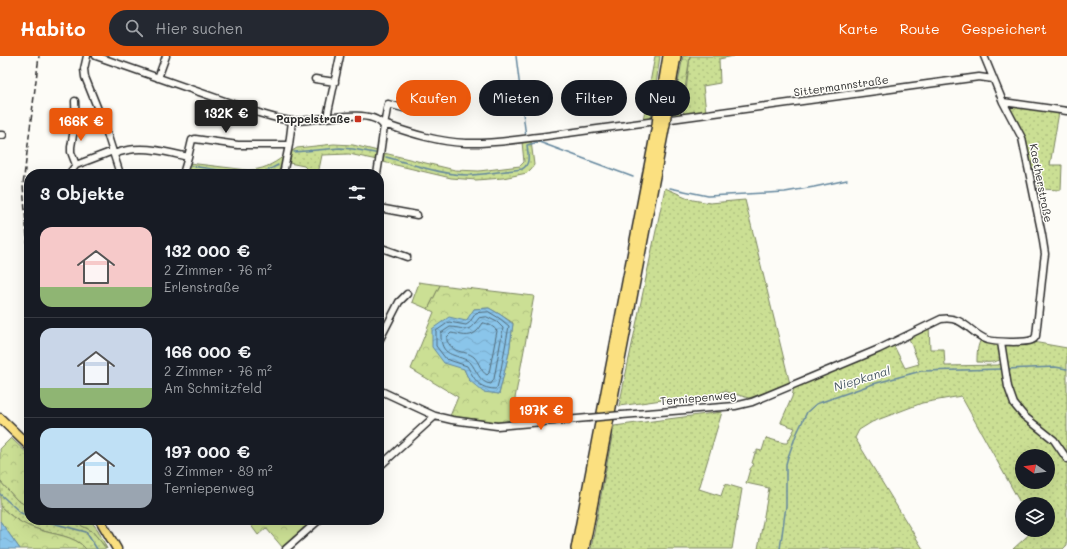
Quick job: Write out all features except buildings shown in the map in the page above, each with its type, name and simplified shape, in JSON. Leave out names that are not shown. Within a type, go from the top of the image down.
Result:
[{"type":"highway","points":[[584,549],[662,120],[668,56]]},
{"type":"highway","points":[[576,549],[676,56]]},
{"type":"main road","points":[[0,418],[24,441]]},
{"type":"main road","points":[[103,525],[116,549]]},
{"type":"street","points":[[87,56],[84,69],[85,77],[105,127],[118,169]]},
{"type":"street","name":"Sittermannstraße","points":[[96,56],[262,114],[292,121],[350,116],[368,118],[378,120],[383,125],[421,136],[459,143],[499,142],[979,77],[993,79]]},
{"type":"street","points":[[158,78],[166,56]]},
{"type":"street","points":[[327,117],[340,56]]},
{"type":"street","name":"Kaetherstraße","points":[[984,56],[1003,102],[1022,138],[1044,254],[1036,336],[1029,341],[1001,342]]},
{"type":"street","points":[[315,79],[335,82]]},
{"type":"street","points":[[75,101],[76,128],[73,135],[71,152],[76,165]]},
{"type":"street","points":[[1003,102],[1067,111]]},
{"type":"street","points":[[378,169],[383,139],[383,125],[388,104],[396,106]]},
{"type":"street","points":[[285,169],[292,121]]},
{"type":"street","points":[[185,169],[192,140],[195,139],[238,145],[289,145]]},
{"type":"street","points":[[73,169],[76,165],[113,152],[125,150],[148,148],[188,157]]},
{"type":"street","points":[[384,209],[417,216]]},
{"type":"street","points":[[384,249],[407,257]]},
{"type":"street","points":[[384,332],[399,302],[407,294]]},
{"type":"street","name":"Terniepenweg","points":[[384,392],[435,416],[452,420],[497,426],[735,406],[752,402],[879,349],[946,318],[959,321],[987,340],[1001,342]]},
{"type":"street","points":[[1001,342],[1008,387],[1014,404],[1024,416],[1054,440],[1067,458]]},
{"type":"street","points":[[384,462],[435,416]]},
{"type":"street","points":[[286,549],[313,525]]},
{"type":"green space","points":[[655,56],[660,56],[657,80],[650,80]]},
{"type":"green space","points":[[683,56],[690,56],[686,80],[679,80]]},
{"type":"green space","points":[[690,56],[734,56],[719,59],[720,83],[703,86],[706,112],[690,115],[690,80],[687,80]]},
{"type":"green space","points":[[1007,105],[1059,112],[1050,165],[1062,165],[1061,190],[1039,189],[1035,169],[1029,167]]},
{"type":"green space","points":[[644,116],[651,116],[651,119],[643,120]]},
{"type":"green space","points":[[531,141],[534,165],[531,169],[527,173],[503,178],[476,180],[451,178],[383,162],[384,153],[455,170],[479,171],[520,166],[524,162],[522,142]]},
{"type":"green space","points":[[334,144],[353,145],[378,151],[377,160],[349,154],[322,155],[319,169],[306,169],[304,166],[289,163],[292,151],[297,148]]},
{"type":"green space","points":[[284,156],[281,169],[258,169],[271,164]]},
{"type":"green space","points":[[189,163],[240,169],[188,169]]},
{"type":"green space","points":[[665,188],[693,200],[710,203],[745,200],[790,384],[749,398],[723,391],[709,399],[662,400],[619,406]]},
{"type":"green space","points":[[418,282],[440,285],[428,309],[412,302],[419,283]]},
{"type":"green space","points":[[440,285],[534,296],[511,420],[498,422],[450,416],[458,397],[411,369],[434,312],[428,309]],"holes":[[[489,308],[513,323],[509,353],[499,394],[469,380],[464,369],[474,309]]]},
{"type":"green space","points":[[929,325],[930,349],[944,349],[945,366],[998,365],[1002,363],[1014,405],[1049,439],[1062,454],[1067,463],[1067,545],[1063,549],[1013,549],[1026,537],[1055,537],[1055,497],[1017,497],[961,396],[922,403],[872,422],[859,430],[855,438],[923,549],[758,549],[769,488],[746,483],[750,469],[754,464],[752,463],[755,453],[757,453],[757,450],[762,451],[766,438],[787,443],[795,428],[781,423],[792,397],[794,387],[893,344],[905,368],[919,364],[908,336]]},
{"type":"green space","points":[[982,338],[999,344],[1002,358],[1000,360],[994,362],[977,362],[978,347]]},
{"type":"green space","points":[[1033,342],[1067,348],[1067,455],[1027,417],[1013,398],[1007,376],[1003,346],[1005,343]]},
{"type":"green space","points":[[722,412],[699,489],[721,496],[725,484],[742,489],[732,549],[591,549],[614,426]]},
{"type":"green space","points":[[11,438],[24,450],[24,504],[17,500],[0,481],[0,449]]},
{"type":"green space","points":[[0,481],[17,500],[24,504],[24,524],[17,520],[0,506]]},
{"type":"green space","points":[[0,506],[24,525],[70,538],[81,544],[86,549],[20,549],[0,521]]},
{"type":"green space","points":[[26,525],[81,525],[95,534],[106,549],[86,549],[81,544],[70,538]]},
{"type":"green space","points":[[80,525],[94,525],[107,549],[92,531]]},
{"type":"green space","points":[[251,525],[309,525],[283,548],[266,528],[258,535]]},
{"type":"water","points":[[489,308],[513,324],[509,353],[499,394],[483,392],[469,380],[464,369],[444,363],[432,347],[432,329],[449,317],[466,321],[474,309]]},
{"type":"water","points":[[0,521],[20,549],[0,549]]},
{"type":"waterway","points":[[516,56],[526,137]]},
{"type":"waterway","points":[[386,157],[439,172],[461,175],[478,175],[522,169],[528,162],[527,145],[539,142],[633,177]]},
{"type":"waterway","points":[[294,152],[340,148],[375,153]]},
{"type":"waterway","points":[[270,169],[278,165]]},
{"type":"waterway","points":[[191,166],[212,169]]},
{"type":"waterway","points":[[670,188],[708,196],[785,192],[847,180]]},
{"type":"waterway","name":"Niepkanal","points":[[1007,369],[1055,367],[1067,369]]},
{"type":"waterway","name":"Niepkanal","points":[[780,549],[786,506],[786,464],[796,435],[807,412],[816,404],[873,384],[921,371],[1003,369]]},
{"type":"waterway","name":"Niepkanal","points":[[0,494],[24,514]]},
{"type":"waterway","name":"Niepkanal","points":[[60,525],[86,532],[97,549]]},
{"type":"railway","points":[[25,169],[39,56]]},
{"type":"railway","points":[[24,177],[24,198]]},
{"type":"place","name":"Pappelstraße","points":[[358,119]]}]
